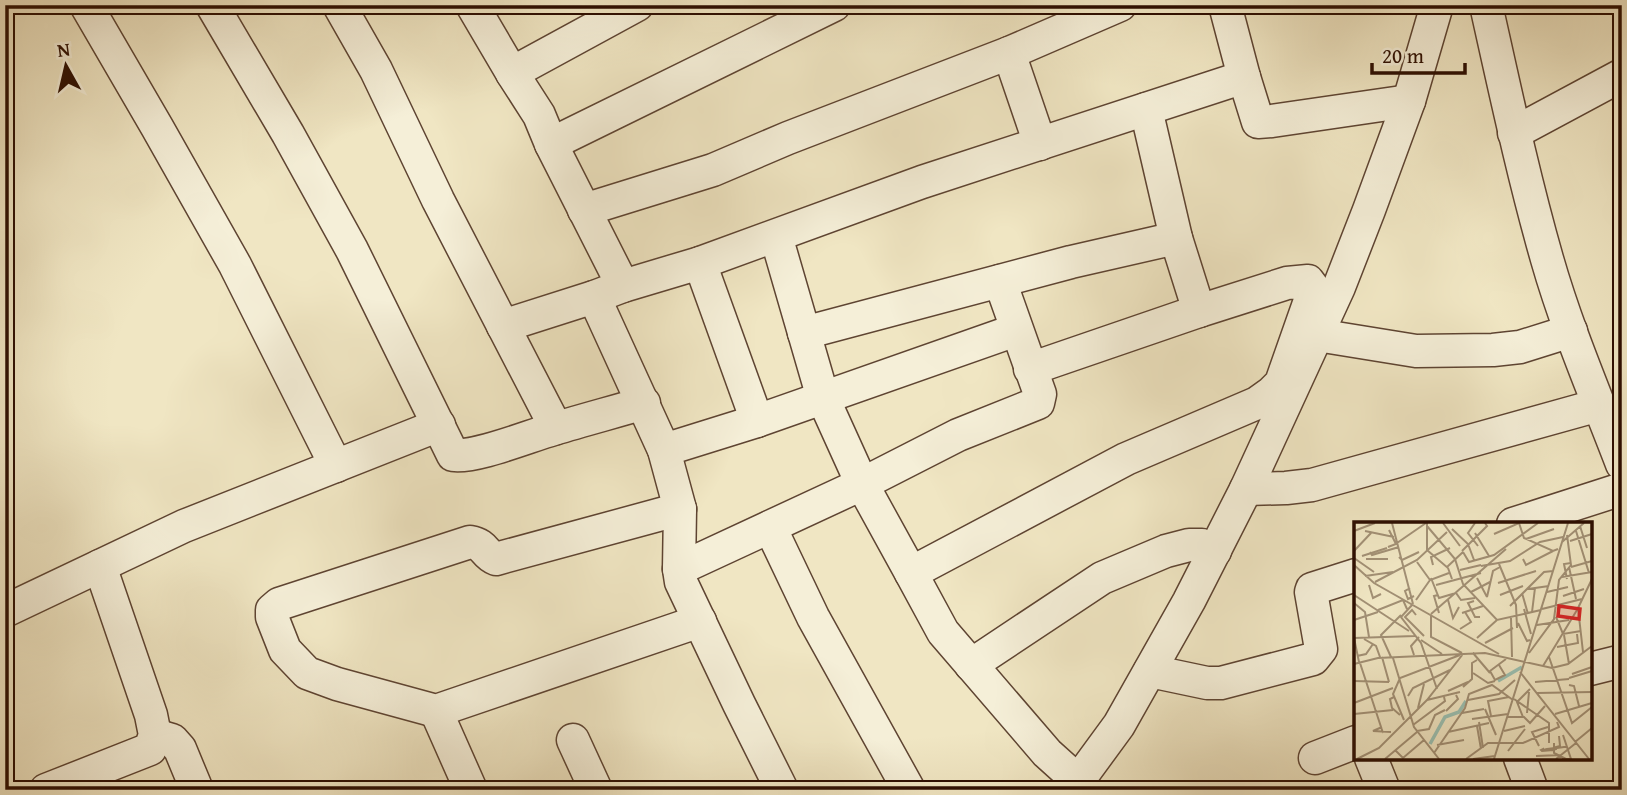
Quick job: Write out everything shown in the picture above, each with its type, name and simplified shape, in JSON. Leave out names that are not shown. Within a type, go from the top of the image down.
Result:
[{"type":"street","points":[[86,5],[235,264],[336,466]]},
{"type":"street","points":[[212,5],[282,122],[352,250],[453,455],[475,453],[644,403]]},
{"type":"street","points":[[339,5],[376,70],[438,201],[556,428]]},
{"type":"street","points":[[472,5],[543,122],[584,210],[644,403],[664,450],[680,509],[681,582],[782,790]]},
{"type":"street","points":[[512,74],[637,5]]},
{"type":"street","points":[[551,144],[834,5]]},
{"type":"street","points":[[584,210],[713,170],[1093,19],[1120,5]]},
{"type":"street","points":[[1225,5],[1256,120],[1262,122],[1409,101]]},
{"type":"street","points":[[776,236],[823,398],[862,484],[943,632],[1076,786],[1119,725],[1150,671],[1246,489],[1339,287],[1409,101],[1437,5]]},
{"type":"street","points":[[1486,5],[1514,132],[1547,260],[1570,331],[1622,464]]},
{"type":"street","points":[[1009,53],[1041,144]]},
{"type":"street","points":[[1514,132],[1622,75]]},
{"type":"street","points":[[503,326],[700,263],[922,182],[1244,78]]},
{"type":"street","points":[[1146,109],[1176,238],[1199,311]]},
{"type":"street","points":[[804,333],[1071,262],[1176,238]]},
{"type":"street","points":[[700,263],[757,421]]},
{"type":"street","points":[[679,569],[862,484],[958,435],[1038,402],[1040,394],[1000,281]]},
{"type":"street","points":[[911,573],[1126,459],[1272,393],[1281,383],[1314,289],[1308,281],[1287,283],[1030,369]]},
{"type":"street","points":[[664,450],[757,421],[1016,330]]},
{"type":"street","points":[[1317,335],[1416,351],[1493,350],[1520,347],[1570,331]]},
{"type":"street","points":[[1246,489],[1312,485],[1599,405]]},
{"type":"street","points":[[5,611],[184,526],[439,425]]},
{"type":"street","points":[[1519,522],[1622,489]]},
{"type":"street","points":[[680,509],[496,559],[488,555],[479,544],[470,542],[279,604],[272,610],[272,617],[285,650],[307,673],[436,711],[700,621]]},
{"type":"street","points":[[770,527],[813,617],[909,790]]},
{"type":"street","points":[[971,665],[1102,578],[1166,551],[1189,545],[1202,545],[1215,551]]},
{"type":"street","points":[[46,790],[87,782],[150,749],[155,735],[151,715],[100,566]]},
{"type":"street","points":[[1150,671],[1208,683],[1221,683],[1313,659],[1321,649],[1312,589],[1354,576]]},
{"type":"street","points":[[1592,668],[1622,661]]},
{"type":"street","points":[[436,711],[471,790]]},
{"type":"street","points":[[155,735],[172,740],[180,749],[197,790]]},
{"type":"street","points":[[573,740],[596,790]]},
{"type":"street","points":[[1315,758],[1354,743]]},
{"type":"street","points":[[1372,760],[1384,790]]},
{"type":"street","points":[[1521,760],[1532,790]]}]
